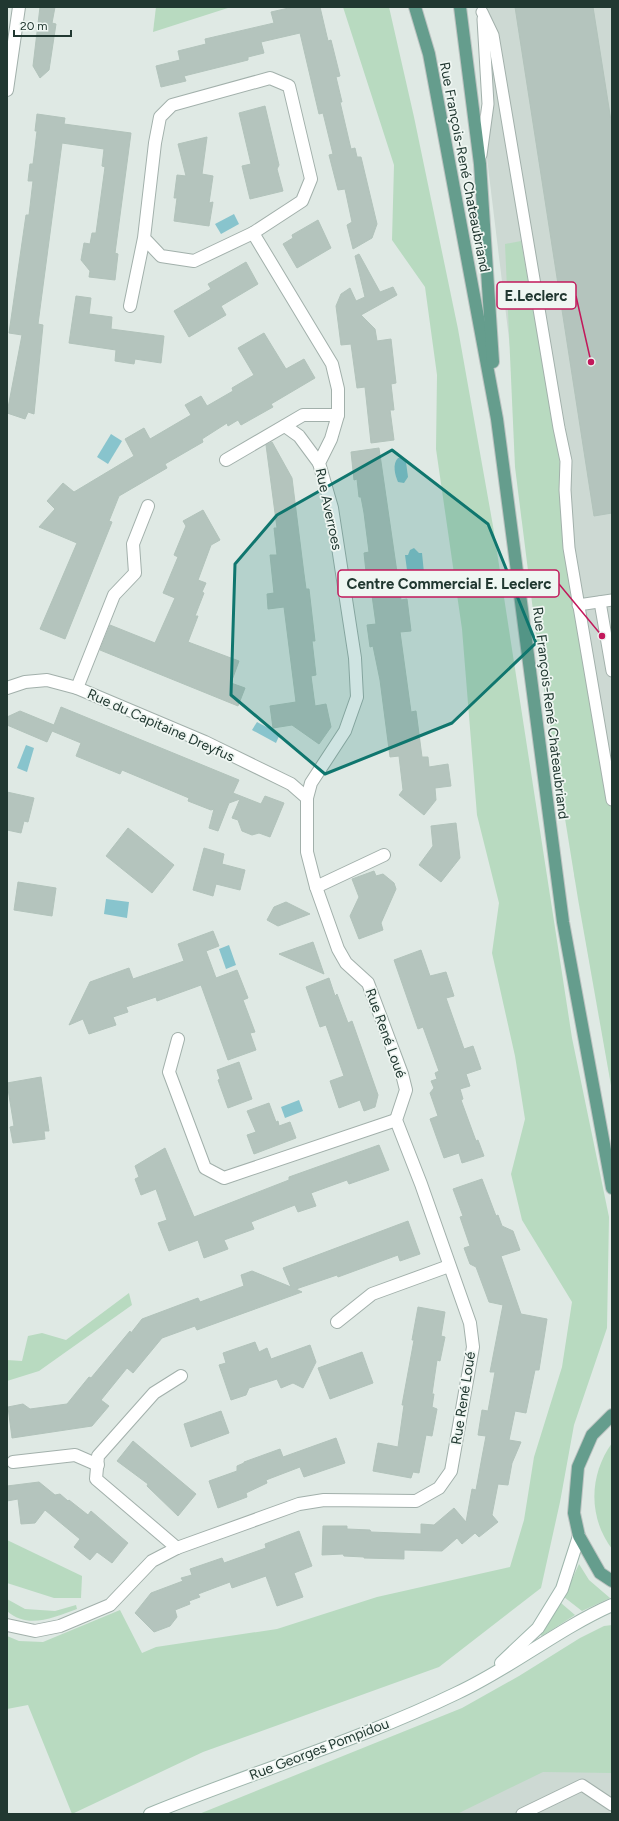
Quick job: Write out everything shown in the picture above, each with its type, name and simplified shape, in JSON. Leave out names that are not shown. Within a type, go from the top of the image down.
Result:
[{"type":"main road","name":"Rue François-René Chateaubriand","points":[[415,7],[429,54],[497,420],[563,922],[612,1188]]},
{"type":"main road","points":[[460,7],[480,164],[497,420]]},
{"type":"main road","points":[[612,1415],[592,1435],[578,1466],[574,1513],[579,1536],[600,1573],[612,1581]]},
{"type":"street","points":[[7,90],[19,7]]},
{"type":"street","points":[[130,306],[144,238],[155,143],[160,117],[172,105],[270,78],[289,86],[311,179],[302,201],[253,233],[194,261],[161,256],[144,238]]},
{"type":"street","name":"Rue Averroes","points":[[253,233],[332,364],[338,389],[338,416],[331,439],[319,463],[332,508],[355,658],[357,697],[345,732],[311,783],[307,798]]},
{"type":"street","points":[[226,460],[303,415],[338,416]]},
{"type":"street","points":[[284,426],[299,436],[319,463]]},
{"type":"street","points":[[77,688],[114,595],[135,573],[133,544],[148,506]]},
{"type":"street","name":"Rue du Capitaine Dreyfus","points":[[7,688],[25,682],[47,680],[77,688],[205,742],[291,784],[307,798]]},
{"type":"street","name":"Rue René Loué","points":[[7,1625],[34,1631],[60,1626],[110,1605],[152,1562],[177,1548],[298,1504],[324,1500],[416,1501],[439,1488],[451,1471],[473,1347],[470,1322],[421,1184],[396,1120],[406,1090],[402,1074],[368,984],[346,963],[338,948],[316,887],[307,852],[307,798]]},
{"type":"street","points":[[316,887],[384,855]]},
{"type":"street","points":[[178,1039],[169,1072],[205,1168],[224,1178],[396,1120]]},
{"type":"street","points":[[337,1322],[372,1294],[449,1266]]},
{"type":"street","points":[[177,1548],[96,1479],[98,1456],[154,1393],[181,1376]]},
{"type":"street","points":[[13,1462],[74,1455],[98,1464]]},
{"type":"street","name":"Rue Georges Pompidou","points":[[485,1679],[538,1628],[562,1589],[579,1536]]},
{"type":"street","name":"Rue Georges Pompidou","points":[[150,1814],[382,1725],[458,1693],[485,1679],[590,1615],[612,1605]]},
{"type":"lane","points":[[480,164],[488,104],[482,9]]},
{"type":"lane","points":[[482,9],[493,35],[558,428],[566,461],[565,490],[569,548],[612,800]]},
{"type":"lane","points":[[578,605],[612,600]]},
{"type":"lane","points":[[600,602],[612,672]]},
{"type":"lane","points":[[522,1814],[582,1785],[612,1804]]},
{"type":"highlighted area","points":[[392,450],[488,524],[536,643],[452,723],[325,774],[231,695],[235,564],[277,515]]},
{"type":"shaded area","points":[[487,7],[612,7],[612,877],[575,880],[485,142]]},
{"type":"shaded area","points":[[612,1705],[612,1814],[250,1814]]},
{"type":"green space","points":[[156,7],[231,7],[153,32]]},
{"type":"green space","points":[[343,7],[389,7],[414,117],[458,329],[493,526],[572,1038],[609,1217],[607,1328],[574,1425],[560,1502],[541,1588],[439,1667],[203,1752],[72,1814],[28,1705],[7,1709],[7,1636],[19,1641],[43,1642],[120,1610],[142,1653],[156,1647],[277,1629],[377,1597],[510,1567],[524,1520],[534,1457],[562,1367],[572,1302],[522,1220],[511,1174],[525,1119],[515,1056],[492,953],[499,903],[477,815],[462,629],[436,449],[437,375],[425,287],[392,240],[394,165]]},
{"type":"green space","points":[[521,241],[563,481],[612,787],[612,1091],[578,899],[539,658],[515,467],[505,244]]},
{"type":"green space","points":[[129,1293],[132,1305],[39,1371],[7,1381],[7,1360],[22,1361],[28,1336],[42,1333],[66,1340]]},
{"type":"green space","points":[[612,1443],[612,1549],[604,1537],[599,1523],[595,1510],[594,1496],[599,1469],[604,1455]]},
{"type":"green space","points":[[7,1540],[82,1576],[81,1598],[54,1598],[7,1583]]},
{"type":"green space","points":[[579,1564],[589,1580],[610,1598],[582,1611],[564,1597]]},
{"type":"green space","points":[[7,1599],[25,1609],[55,1611],[76,1605],[77,1609],[41,1620],[24,1620],[15,1617],[7,1611]]},
{"type":"green space","points":[[561,1603],[575,1615],[542,1636],[539,1633]]},
{"type":"green space","points":[[612,1625],[612,1773],[543,1772],[457,1814],[199,1814],[462,1708],[519,1676],[580,1638],[604,1626]]},
{"type":"water","points":[[234,214],[239,224],[221,234],[215,224]]},
{"type":"water","points":[[111,434],[122,441],[108,464],[97,457]]},
{"type":"water","points":[[398,458],[401,458],[406,462],[408,477],[404,483],[398,482],[395,473],[395,463]]},
{"type":"water","points":[[414,548],[419,553],[422,553],[425,583],[409,585],[405,555],[408,555],[410,550]]},
{"type":"water","points":[[257,722],[280,734],[276,743],[252,730]]},
{"type":"water","points":[[26,745],[34,748],[27,772],[17,768]]},
{"type":"water","points":[[106,899],[129,902],[127,918],[104,914]]},
{"type":"water","points":[[229,945],[236,965],[226,969],[219,949]]},
{"type":"water","points":[[299,1100],[303,1111],[285,1118],[281,1107]]},
{"type":"building","points":[[40,7],[55,7],[52,23],[56,24],[49,70],[40,78],[33,66]]},
{"type":"building","points":[[293,7],[320,7],[328,41],[331,40],[340,76],[336,77],[351,149],[355,148],[357,157],[361,157],[377,224],[372,238],[353,249],[347,225],[352,222],[345,189],[338,190],[329,155],[333,154],[323,113],[319,114],[300,33],[261,42],[264,53],[248,57],[248,60],[184,76],[186,81],[161,87],[156,66],[180,60],[178,51],[206,44],[205,39],[274,23],[271,12]]},
{"type":"building","points":[[515,7],[593,7],[612,127],[612,513],[594,516]]},
{"type":"building","points":[[265,106],[279,165],[277,169],[283,191],[250,199],[242,166],[251,164],[239,113]]},
{"type":"building","points":[[37,114],[65,118],[64,124],[131,133],[115,253],[118,254],[115,280],[89,277],[90,271],[81,260],[84,243],[90,244],[92,233],[96,233],[105,167],[102,166],[104,149],[62,143],[38,324],[43,325],[34,414],[28,412],[25,419],[7,413],[22,335],[9,333],[26,215],[29,215],[33,181],[28,181],[30,164],[33,164],[37,131],[35,131]]},
{"type":"building","points":[[207,137],[202,174],[213,176],[209,203],[213,202],[209,226],[174,221],[177,198],[174,198],[177,175],[186,176],[178,144]]},
{"type":"building","points":[[318,220],[331,248],[297,268],[283,244],[293,238],[292,235]]},
{"type":"building","points":[[359,254],[380,292],[393,287],[397,295],[361,315],[375,329],[377,341],[391,339],[396,383],[391,384],[394,410],[390,410],[394,440],[371,443],[365,387],[357,388],[351,344],[341,345],[336,306],[341,294],[350,288],[356,301],[365,297],[355,256]]},
{"type":"building","points":[[246,262],[258,284],[221,306],[226,315],[189,337],[174,311],[211,289],[208,284]]},
{"type":"building","points":[[76,296],[91,298],[89,314],[112,317],[111,329],[164,336],[161,363],[135,359],[134,364],[115,361],[116,350],[69,343]]},
{"type":"building","points":[[264,333],[286,369],[304,359],[315,378],[271,404],[273,407],[241,425],[238,420],[228,426],[227,423],[202,439],[203,442],[165,464],[167,468],[119,496],[109,521],[112,522],[65,639],[40,629],[77,543],[39,527],[55,509],[47,501],[63,483],[74,492],[134,456],[125,439],[144,428],[150,439],[191,415],[185,405],[201,396],[207,406],[233,391],[232,388],[254,375],[238,348]]},
{"type":"building","points":[[272,442],[292,478],[306,589],[309,589],[315,641],[312,641],[316,675],[311,676],[315,706],[326,704],[331,727],[319,744],[292,725],[273,728],[270,706],[296,702],[284,607],[268,609],[267,594],[274,593],[270,555],[277,555],[274,528],[277,528],[266,445]]},
{"type":"building","points":[[379,448],[401,600],[407,599],[411,631],[400,632],[411,712],[416,711],[422,757],[428,757],[429,767],[448,764],[451,786],[435,788],[436,800],[424,815],[399,795],[403,790],[399,756],[390,757],[380,680],[373,646],[370,647],[367,625],[376,624],[370,581],[367,581],[364,553],[369,552],[364,513],[361,497],[359,497],[357,479],[354,480],[351,452]]},
{"type":"building","points":[[203,510],[220,540],[211,545],[198,580],[206,583],[202,592],[204,593],[195,616],[198,616],[188,642],[239,661],[231,683],[245,688],[238,706],[100,650],[110,625],[155,643],[175,598],[163,593],[178,557],[174,555],[186,526],[183,521]]},
{"type":"building","points":[[61,707],[239,780],[233,793],[261,804],[265,796],[284,803],[270,837],[259,833],[252,835],[242,831],[238,820],[232,818],[240,799],[229,803],[218,831],[209,828],[214,809],[211,810],[188,801],[189,798],[122,770],[120,774],[76,756],[81,743],[52,731],[47,742],[7,725],[7,717],[20,711],[54,725]]},
{"type":"building","points":[[7,792],[34,798],[28,822],[24,821],[21,833],[7,830]]},
{"type":"building","points":[[456,823],[460,858],[441,882],[419,865],[433,846],[431,826]]},
{"type":"building","points":[[128,828],[174,865],[152,893],[106,856]]},
{"type":"building","points":[[204,848],[224,854],[222,864],[245,870],[240,890],[216,884],[213,896],[193,890]]},
{"type":"building","points":[[374,871],[376,876],[383,874],[394,883],[396,889],[381,923],[383,930],[359,939],[350,916],[359,897],[352,879]]},
{"type":"building","points":[[18,882],[56,888],[52,916],[14,910]]},
{"type":"building","points":[[286,902],[310,914],[278,926],[267,920],[274,907]]},
{"type":"building","points":[[213,931],[219,946],[206,951],[216,978],[237,970],[248,998],[243,1000],[255,1032],[250,1033],[256,1050],[228,1060],[201,985],[157,1001],[156,997],[126,1007],[128,1012],[113,1017],[116,1025],[89,1034],[83,1019],[69,1025],[90,982],[129,968],[133,979],[184,961],[178,944]]},
{"type":"building","points":[[313,942],[324,974],[279,954]]},
{"type":"building","points":[[421,950],[430,976],[446,972],[454,996],[446,998],[464,1049],[473,1046],[481,1069],[466,1074],[470,1086],[460,1089],[463,1099],[461,1100],[476,1141],[478,1140],[484,1156],[462,1163],[459,1153],[444,1158],[430,1119],[438,1116],[430,1093],[434,1088],[431,1081],[437,1079],[435,1073],[439,1071],[423,1027],[418,1029],[394,960]]},
{"type":"building","points":[[329,978],[335,996],[337,994],[348,1023],[352,1021],[378,1095],[375,1107],[364,1111],[360,1100],[339,1108],[330,1081],[344,1076],[326,1025],[320,1027],[306,987]]},
{"type":"building","points":[[239,1062],[252,1099],[228,1108],[218,1080],[220,1079],[217,1070]]},
{"type":"building","points":[[41,1077],[49,1131],[44,1131],[45,1139],[13,1143],[10,1127],[14,1126],[7,1083]]},
{"type":"building","points":[[269,1103],[279,1126],[290,1122],[296,1138],[254,1154],[247,1135],[256,1132],[247,1111]]},
{"type":"building","points":[[379,1145],[389,1170],[349,1184],[347,1180],[311,1193],[316,1206],[298,1212],[295,1205],[251,1222],[254,1229],[224,1240],[228,1249],[204,1258],[198,1240],[169,1251],[158,1223],[167,1220],[156,1189],[141,1195],[135,1179],[139,1177],[135,1166],[165,1148],[194,1217],[289,1180],[289,1177]]},
{"type":"building","points":[[482,1179],[496,1216],[498,1215],[502,1226],[513,1231],[520,1250],[501,1256],[521,1314],[547,1319],[539,1370],[535,1370],[526,1413],[515,1411],[509,1440],[521,1442],[512,1463],[508,1485],[498,1484],[492,1515],[498,1522],[479,1537],[475,1533],[462,1544],[457,1538],[442,1551],[404,1550],[404,1559],[364,1558],[344,1556],[343,1554],[322,1555],[323,1526],[347,1526],[347,1529],[370,1530],[371,1532],[421,1534],[421,1524],[434,1525],[454,1508],[466,1522],[472,1489],[476,1490],[486,1436],[478,1435],[482,1410],[488,1411],[495,1372],[490,1372],[503,1305],[489,1302],[476,1267],[470,1264],[464,1248],[470,1246],[460,1217],[463,1216],[453,1189]]},
{"type":"building","points":[[408,1221],[420,1254],[400,1261],[398,1255],[338,1277],[337,1275],[296,1289],[302,1292],[197,1330],[195,1326],[162,1338],[133,1373],[127,1368],[101,1400],[109,1406],[92,1426],[12,1438],[8,1407],[23,1404],[30,1409],[67,1404],[89,1377],[91,1378],[130,1331],[131,1333],[142,1319],[198,1298],[200,1302],[244,1286],[241,1275],[252,1271],[291,1287],[283,1268]]},
{"type":"building","points":[[418,1307],[445,1312],[441,1336],[445,1337],[440,1361],[437,1360],[432,1394],[434,1394],[432,1407],[437,1409],[432,1436],[426,1435],[419,1473],[413,1472],[411,1478],[373,1471],[378,1443],[398,1447],[404,1405],[402,1405],[414,1340],[412,1340]]},
{"type":"building","points":[[255,1342],[259,1352],[267,1348],[271,1359],[310,1345],[316,1362],[303,1388],[293,1383],[281,1388],[277,1379],[249,1388],[246,1395],[231,1400],[219,1365],[226,1363],[223,1353]]},
{"type":"building","points":[[362,1352],[373,1383],[330,1399],[318,1368]]},
{"type":"building","points":[[221,1411],[229,1433],[191,1447],[184,1424]]},
{"type":"building","points":[[336,1438],[345,1463],[304,1477],[300,1467],[266,1480],[267,1483],[246,1493],[247,1497],[218,1508],[209,1481],[237,1471],[237,1466],[244,1462],[280,1449],[283,1457]]},
{"type":"building","points":[[133,1441],[196,1494],[178,1516],[147,1486],[148,1484],[117,1461]]},
{"type":"building","points":[[39,1482],[55,1495],[60,1494],[88,1515],[91,1511],[128,1543],[112,1563],[97,1552],[90,1560],[74,1547],[80,1539],[45,1510],[35,1523],[21,1524],[18,1499],[7,1501],[7,1486]]},
{"type":"building","points":[[299,1531],[312,1566],[294,1573],[303,1597],[277,1606],[266,1576],[232,1588],[230,1582],[198,1594],[200,1597],[189,1601],[190,1604],[175,1610],[177,1617],[170,1626],[154,1632],[135,1613],[151,1593],[183,1581],[181,1578],[192,1575],[190,1569],[222,1558],[224,1563],[266,1548],[265,1544]]},
{"type":"place","name":"E.Leclerc","points":[[591,362]]},
{"type":"place","name":"Centre Commercial E. Leclerc","points":[[602,636]]}]
